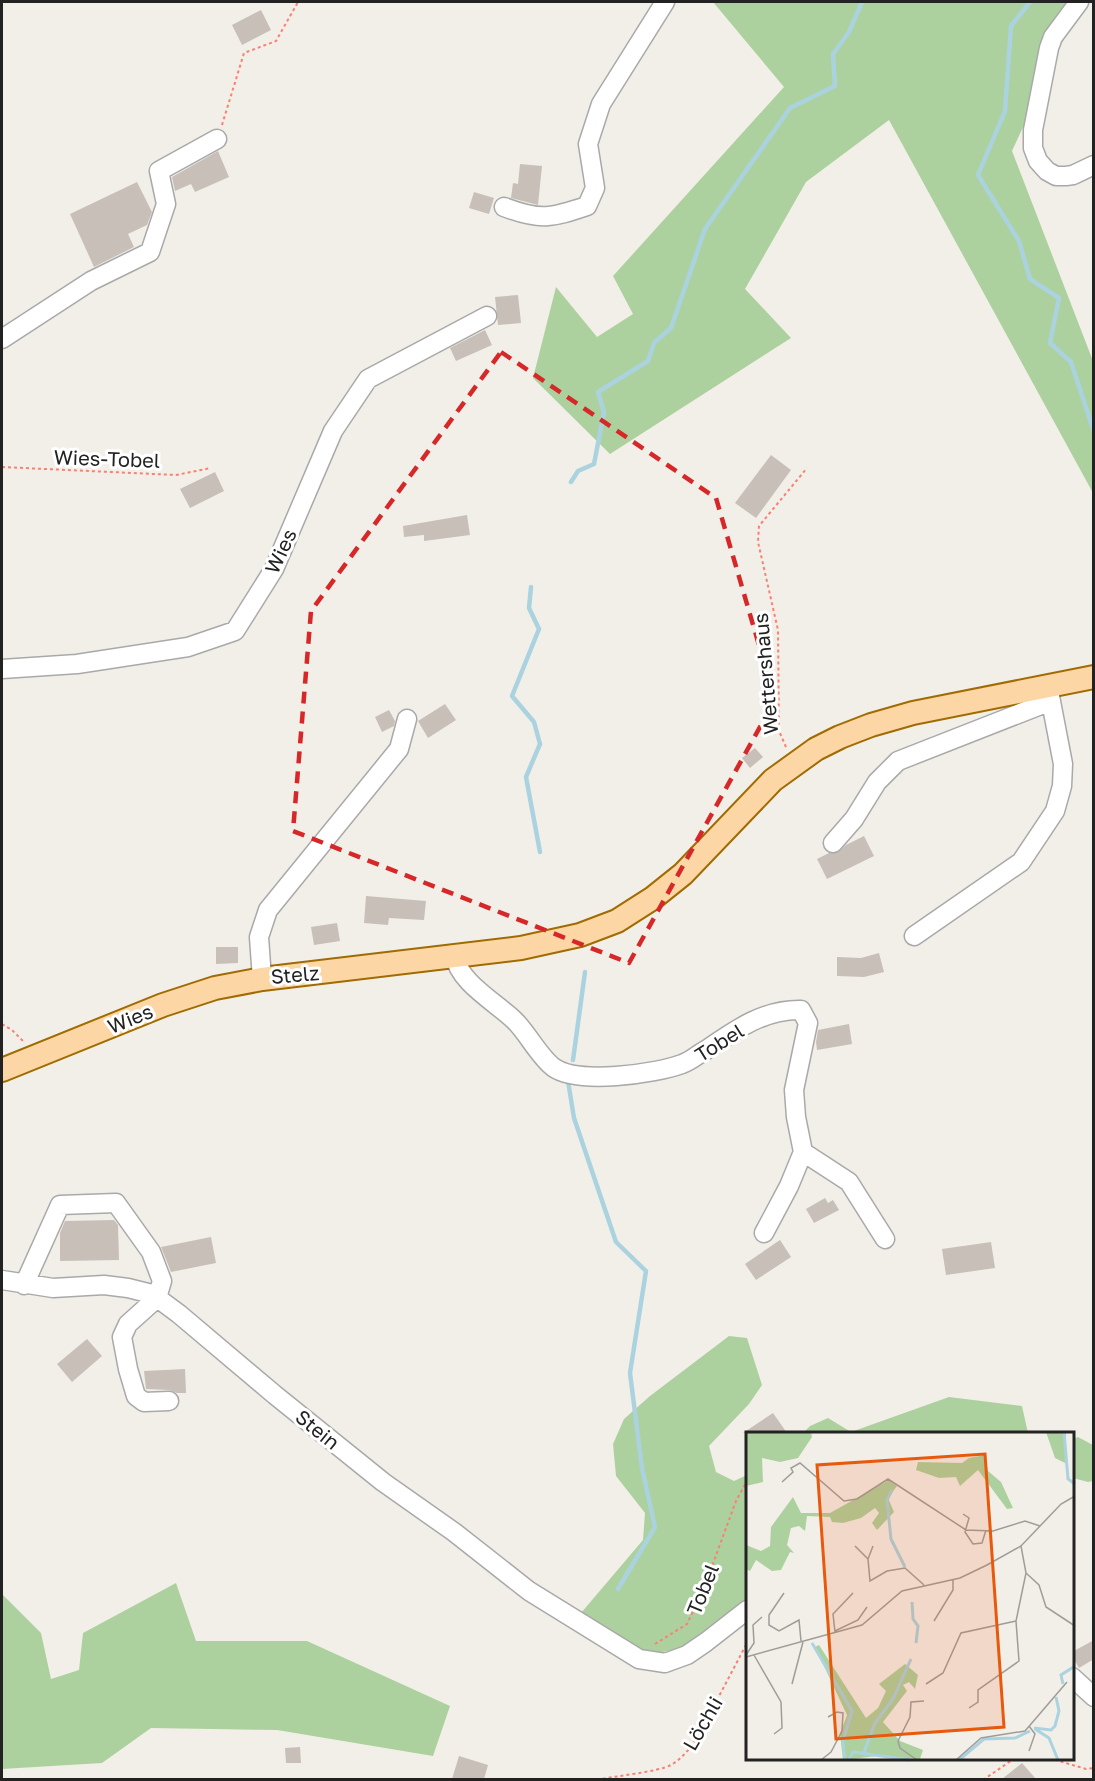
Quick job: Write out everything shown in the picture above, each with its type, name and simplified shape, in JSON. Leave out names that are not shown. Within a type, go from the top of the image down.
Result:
[{"type":"main road","points":[[1049,694],[1094,677]]},
{"type":"main road","name":"Stelz","points":[[262,979],[521,948],[580,935],[617,921],[653,898],[683,874],[773,780],[816,749],[871,725],[913,713],[1049,694]]},
{"type":"main road","name":"Wies","points":[[2,1070],[163,1005],[216,988],[262,979]]},
{"type":"street","points":[[504,207],[529,217],[555,217],[587,206],[595,188],[588,144],[601,104],[665,2]]},
{"type":"street","points":[[1079,2],[1053,37],[1049,48],[1033,130],[1033,148],[1038,161],[1047,171],[1056,176],[1073,175],[1094,165]]},
{"type":"street","points":[[2,339],[91,281],[150,252],[166,204],[159,171],[217,139]]},
{"type":"street","name":"Wies","points":[[2,669],[77,664],[188,647],[235,631],[274,568],[333,431],[368,379],[487,316]]},
{"type":"street","points":[[833,843],[854,819],[877,782],[898,761],[1049,694],[1063,764],[1062,786],[1055,811],[1021,862],[914,936]]},
{"type":"street","name":"Stelz","points":[[262,979],[259,937],[268,910],[399,749],[407,718]]},
{"type":"street","name":"Tobel","points":[[455,956],[455,963],[463,976],[516,1022],[552,1066],[567,1074],[598,1077],[639,1074],[684,1064],[733,1031],[764,1015],[787,1010],[801,1010],[808,1023],[794,1090],[795,1117],[803,1152]]},
{"type":"street","points":[[764,1233],[789,1186],[803,1152],[849,1182],[885,1239]]},
{"type":"street","points":[[24,1285],[60,1205],[116,1203],[151,1252],[162,1281],[158,1298],[128,1324],[122,1337],[128,1369],[136,1396],[144,1402],[169,1401]]},
{"type":"street","name":"Stein","points":[[2,1280],[53,1288],[104,1286],[128,1288],[152,1294],[180,1314],[275,1395],[383,1482],[454,1532],[529,1592],[639,1659],[665,1663],[697,1648],[746,1611]]},
{"type":"street","points":[[1074,1679],[1094,1697]]},
{"type":"path","points":[[217,139],[244,53],[276,41],[298,2]]},
{"type":"path","name":"Wies-Tobel","points":[[2,467],[176,475],[211,468]]},
{"type":"path","name":"Wettershaus","points":[[788,751],[779,731],[778,630],[758,542],[759,526],[807,468]]},
{"type":"path","points":[[2,1024],[12,1030],[29,1047],[33,1057]]},
{"type":"path","name":"Tobel","points":[[647,1644],[657,1644],[687,1624],[704,1588],[736,1501],[746,1482]]},
{"type":"path","name":"Löchli","points":[[597,1779],[669,1766],[679,1760],[689,1751],[697,1738],[746,1645]]},
{"type":"path","points":[[983,1779],[1012,1760]]},
{"type":"path","points":[[1056,1760],[1086,1769],[1094,1768]]},
{"type":"highlighted area","points":[[501,352],[716,498],[775,700],[629,963],[293,831],[311,611]]},
{"type":"green space","points":[[713,2],[1066,2],[1068,30],[1012,151],[1093,361],[1093,493],[889,120],[806,182],[745,289],[791,338],[610,454],[533,378],[556,287],[597,337],[633,314],[613,276],[784,87]]},
{"type":"green space","points":[[729,1336],[747,1338],[762,1385],[749,1404],[709,1446],[716,1472],[734,1481],[746,1475],[746,1603],[683,1648],[657,1653],[632,1652],[581,1613],[643,1540],[645,1513],[616,1476],[613,1444],[624,1419],[650,1396]]},
{"type":"green space","points":[[949,1397],[1022,1406],[1028,1432],[851,1432]]},
{"type":"green space","points":[[828,1418],[851,1432],[804,1432],[810,1426]]},
{"type":"green space","points":[[1078,1437],[1093,1445],[1093,1481],[1074,1478],[1074,1439]]},
{"type":"green space","points":[[176,1583],[196,1641],[307,1641],[450,1706],[433,1756],[277,1730],[151,1728],[102,1763],[2,1769],[2,1594],[41,1633],[51,1679],[79,1670],[83,1633]]},
{"type":"building","points":[[261,10],[271,30],[242,45],[232,25]]},
{"type":"building","points":[[218,151],[229,177],[195,192],[191,184],[175,191],[172,177]]},
{"type":"building","points":[[520,164],[542,166],[538,205],[511,198],[513,183],[518,184]]},
{"type":"building","points":[[137,182],[152,212],[147,225],[128,234],[134,247],[94,267],[70,214]]},
{"type":"building","points":[[474,192],[494,198],[489,214],[469,208]]},
{"type":"building","points":[[518,295],[521,323],[498,325],[495,297]]},
{"type":"building","points":[[485,330],[492,345],[456,361],[450,348]]},
{"type":"building","points":[[771,455],[791,470],[756,518],[735,503]]},
{"type":"building","points":[[215,472],[224,491],[190,508],[180,489]]},
{"type":"building","points":[[467,515],[470,535],[424,541],[424,535],[404,537],[403,526]]},
{"type":"building","points":[[445,704],[456,720],[428,738],[418,721]]},
{"type":"building","points":[[389,710],[395,721],[394,726],[382,732],[375,717]]},
{"type":"building","points":[[755,748],[763,757],[750,768],[742,758]]},
{"type":"building","points":[[864,836],[874,856],[827,879],[817,859],[829,853],[837,853],[846,845]]},
{"type":"building","points":[[366,896],[426,901],[424,920],[389,918],[388,925],[364,923]]},
{"type":"building","points":[[337,923],[340,941],[314,945],[311,927]]},
{"type":"building","points":[[216,947],[238,947],[238,963],[216,964]]},
{"type":"building","points":[[879,953],[884,972],[864,977],[837,976],[837,957],[861,958]]},
{"type":"building","points":[[849,1024],[852,1044],[817,1050],[818,1030]]},
{"type":"building","points":[[825,1198],[828,1203],[833,1200],[839,1210],[814,1223],[806,1209]]},
{"type":"building","points":[[114,1220],[118,1225],[119,1260],[60,1261],[60,1233],[65,1221]]},
{"type":"building","points":[[211,1237],[216,1263],[171,1272],[161,1247]]},
{"type":"building","points":[[780,1240],[791,1257],[756,1280],[745,1264]]},
{"type":"building","points":[[991,1242],[995,1268],[946,1275],[942,1249]]},
{"type":"building","points":[[87,1339],[102,1356],[72,1382],[57,1364]]},
{"type":"building","points":[[185,1369],[186,1393],[146,1389],[144,1371]]},
{"type":"building","points":[[773,1413],[786,1432],[746,1432],[743,1433]]},
{"type":"building","points":[[1094,1640],[1094,1659],[1079,1668],[1074,1659],[1074,1651]]},
{"type":"building","points":[[300,1747],[301,1763],[286,1763],[285,1748]]},
{"type":"building","points":[[459,1756],[488,1765],[484,1779],[452,1779]]},
{"type":"building","points":[[1022,1763],[1036,1779],[1002,1779]]},
{"type":"waterway","points":[[571,482],[578,471],[594,464],[604,412],[598,392],[648,361],[654,343],[671,328],[705,229],[790,108],[835,86],[833,54],[849,32],[862,2]]},
{"type":"waterway","points":[[1030,2],[1011,26],[1005,111],[978,175],[1019,241],[1030,279],[1059,298],[1050,343],[1071,362],[1094,432]]},
{"type":"waterway","points":[[531,587],[529,608],[539,629],[512,696],[534,722],[540,744],[526,777],[540,852]]},
{"type":"waterway","points":[[573,1060],[585,972]]},
{"type":"waterway","points":[[568,1081],[574,1118],[616,1242],[646,1271],[630,1373],[642,1468],[655,1527],[618,1589]]}]
